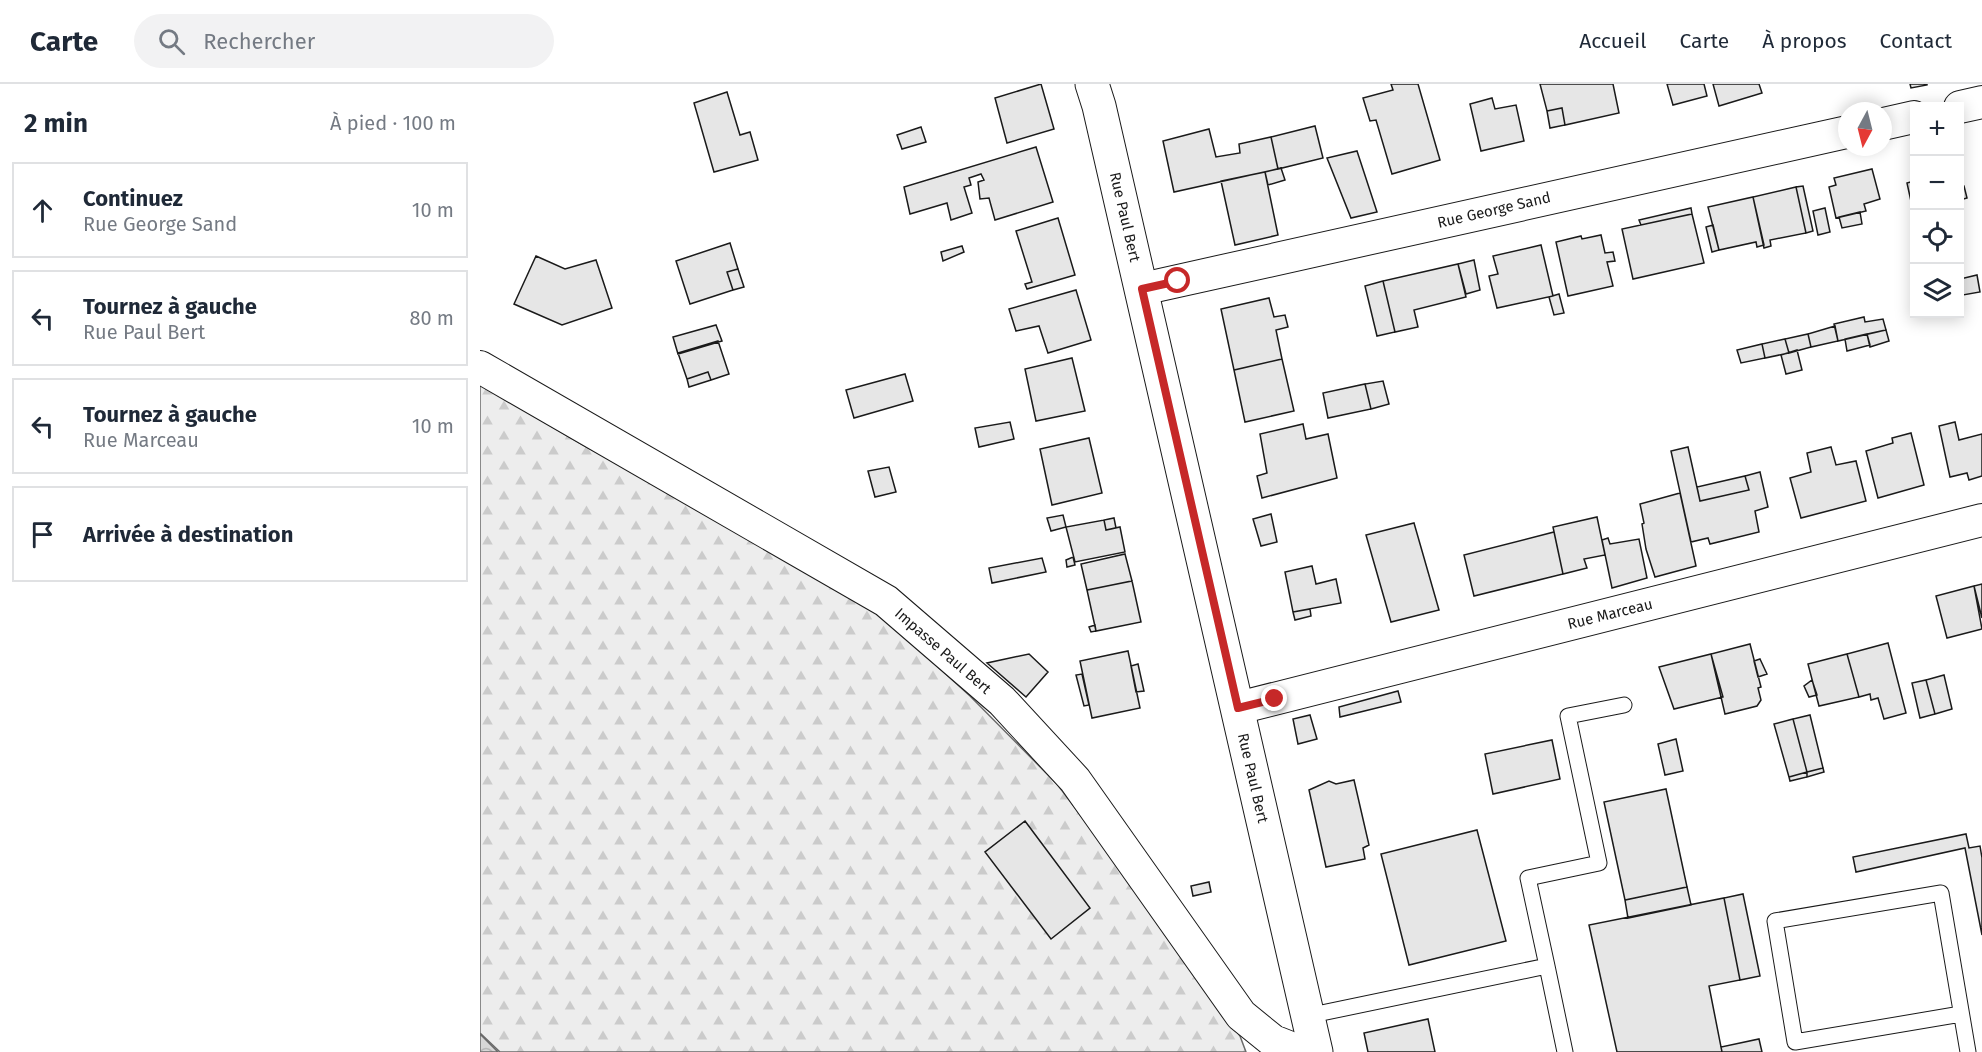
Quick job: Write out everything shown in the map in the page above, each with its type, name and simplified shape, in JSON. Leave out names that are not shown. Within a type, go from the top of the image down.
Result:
[{"type":"main road","name":"Rue Paul Bert","points":[[1092,84],[1142,289],[1316,1052]]},
{"type":"street","points":[[1964,106],[1982,102]]},
{"type":"street","points":[[1892,122],[1910,118]]},
{"type":"street","name":"Rue George Sand","points":[[1142,289],[1838,134]]},
{"type":"street","name":"Impasse Paul Bert","points":[[480,367],[886,601],[1002,701],[1075,780],[1241,1015],[1273,1041],[1301,1052]]},
{"type":"street","name":"Rue Marceau","points":[[1238,708],[1982,520]]},
{"type":"lane","points":[[1565,1052],[1528,878],[1599,863],[1568,716],[1624,705]]},
{"type":"lane","points":[[1961,1014],[1796,1042],[1775,921],[1941,893],[1968,1052]]},
{"type":"lane","points":[[1307,1017],[1547,966]]},
{"type":"green space","points":[[480,384],[583,445],[823,574],[883,617],[970,696],[1057,784],[1172,936],[1240,1036],[1246,1052],[500,1052],[480,1033]]},
{"type":"water","points":[[480,1034],[498,1052],[480,1052]]},
{"type":"building","points":[[1041,84],[1054,129],[1007,143],[995,98]]},
{"type":"building","points":[[1391,84],[1418,84],[1440,160],[1392,174],[1376,120],[1370,121],[1363,98],[1393,90]]},
{"type":"building","points":[[1540,84],[1613,84],[1619,113],[1565,125],[1562,108],[1547,111]]},
{"type":"building","points":[[1667,84],[1704,84],[1707,96],[1673,105]]},
{"type":"building","points":[[1713,84],[1759,84],[1762,93],[1719,106]]},
{"type":"building","points":[[1910,84],[1927,84],[1927,85],[1911,88]]},
{"type":"building","points":[[727,92],[740,135],[750,132],[758,160],[714,172],[694,103]]},
{"type":"building","points":[[1492,98],[1495,109],[1516,105],[1524,141],[1481,151],[1470,104]]},
{"type":"building","points":[[1562,108],[1565,125],[1550,128],[1547,111]]},
{"type":"building","points":[[1315,126],[1323,158],[1278,169],[1271,137]]},
{"type":"building","points":[[921,127],[926,142],[902,149],[897,135]]},
{"type":"building","points":[[1209,129],[1216,157],[1240,153],[1239,144],[1271,137],[1278,169],[1174,192],[1163,141]]},
{"type":"building","points":[[1036,147],[1053,202],[995,220],[989,198],[980,199],[978,182],[984,180],[981,174],[969,178],[971,185],[964,187],[972,213],[951,220],[947,203],[910,214],[904,187]]},
{"type":"building","points":[[1357,151],[1377,212],[1351,218],[1327,158]]},
{"type":"building","points":[[1281,168],[1285,180],[1268,185],[1265,172]]},
{"type":"building","points":[[1872,169],[1880,199],[1864,204],[1866,211],[1836,218],[1829,187],[1836,185],[1834,178]]},
{"type":"building","points":[[1265,172],[1278,235],[1235,245],[1221,181]]},
{"type":"building","points":[[1803,186],[1813,231],[1806,233],[1796,187]]},
{"type":"building","points":[[1796,187],[1806,233],[1770,240],[1771,246],[1764,248],[1753,197]]},
{"type":"building","points":[[1753,197],[1764,245],[1757,247],[1756,242],[1719,250],[1708,207]]},
{"type":"building","points":[[1691,208],[1692,214],[1641,225],[1639,220]]},
{"type":"building","points":[[1825,208],[1830,232],[1818,235],[1813,211]]},
{"type":"building","points":[[1860,212],[1862,224],[1842,228],[1839,217]]},
{"type":"building","points":[[1692,214],[1704,263],[1633,279],[1622,229]]},
{"type":"building","points":[[1058,218],[1075,275],[1027,289],[1025,284],[1032,282],[1016,231]]},
{"type":"building","points":[[1713,225],[1719,250],[1712,252],[1706,227]]},
{"type":"building","points":[[1601,235],[1605,253],[1613,252],[1615,261],[1607,262],[1613,286],[1568,296],[1556,242],[1581,236],[1582,239]]},
{"type":"building","points":[[730,243],[738,269],[727,272],[733,290],[690,304],[676,261]]},
{"type":"building","points":[[1541,245],[1553,296],[1497,308],[1489,276],[1498,274],[1493,256]]},
{"type":"building","points":[[962,246],[964,252],[943,261],[941,252]]},
{"type":"building","points":[[536,256],[565,269],[596,260],[612,308],[562,325],[514,304]]},
{"type":"building","points":[[1474,260],[1480,290],[1466,294],[1458,264]]},
{"type":"building","points":[[1458,264],[1466,297],[1414,310],[1418,327],[1395,332],[1383,281]]},
{"type":"building","points":[[738,269],[744,287],[733,290],[727,272]]},
{"type":"building","points":[[1977,275],[1980,292],[1964,295],[1964,278]]},
{"type":"building","points":[[1383,281],[1395,332],[1377,336],[1365,286]]},
{"type":"building","points":[[1076,290],[1091,340],[1048,353],[1039,326],[1016,331],[1009,309]]},
{"type":"building","points":[[1559,294],[1564,313],[1554,315],[1549,297]]},
{"type":"building","points":[[1269,298],[1274,317],[1285,315],[1288,327],[1276,330],[1282,359],[1234,370],[1221,309]]},
{"type":"building","points":[[1864,317],[1865,322],[1883,319],[1886,330],[1838,341],[1834,324]]},
{"type":"building","points":[[716,325],[722,341],[678,354],[673,337]]},
{"type":"building","points":[[1835,326],[1838,341],[1811,347],[1808,334]]},
{"type":"building","points":[[1886,330],[1889,341],[1870,347],[1867,334]]},
{"type":"building","points":[[1808,334],[1811,347],[1789,353],[1785,339]]},
{"type":"building","points":[[1867,334],[1870,345],[1847,351],[1845,339]]},
{"type":"building","points":[[1785,339],[1789,353],[1765,358],[1762,344]]},
{"type":"building","points":[[718,341],[729,374],[711,380],[708,372],[687,379],[678,353]]},
{"type":"building","points":[[1762,344],[1765,358],[1741,363],[1737,350]]},
{"type":"building","points":[[1797,350],[1802,370],[1786,374],[1781,355]]},
{"type":"building","points":[[1072,358],[1085,411],[1036,421],[1025,369]]},
{"type":"building","points":[[1282,359],[1294,411],[1245,422],[1234,370]]},
{"type":"building","points":[[708,372],[711,380],[689,387],[687,379]]},
{"type":"building","points":[[905,374],[913,401],[854,418],[846,390]]},
{"type":"building","points":[[1383,381],[1389,404],[1371,409],[1365,384]]},
{"type":"building","points":[[1365,384],[1371,409],[1328,418],[1323,393]]},
{"type":"building","points":[[1010,422],[1014,439],[979,447],[975,428]]},
{"type":"building","points":[[1955,422],[1959,440],[1982,434],[1982,476],[1969,480],[1967,473],[1950,477],[1939,426]]},
{"type":"building","points":[[1303,424],[1306,439],[1328,434],[1337,478],[1262,498],[1257,476],[1267,473],[1260,434]]},
{"type":"building","points":[[1911,433],[1924,485],[1878,498],[1866,451],[1893,443],[1892,438]]},
{"type":"building","points":[[1089,438],[1102,493],[1052,505],[1040,449]]},
{"type":"building","points":[[1688,447],[1700,501],[1749,490],[1745,476],[1760,472],[1768,507],[1755,511],[1759,532],[1710,544],[1708,538],[1691,542],[1671,451]]},
{"type":"building","points":[[1831,447],[1836,465],[1856,461],[1866,501],[1801,518],[1790,478],[1811,472],[1807,453]]},
{"type":"building","points":[[889,467],[896,492],[875,497],[868,471]]},
{"type":"building","points":[[1745,476],[1749,490],[1700,501],[1697,487]]},
{"type":"building","points":[[1680,493],[1696,566],[1655,577],[1646,549],[1640,504]]},
{"type":"building","points":[[1271,514],[1277,542],[1261,546],[1253,519]]},
{"type":"building","points":[[1063,515],[1066,527],[1051,531],[1047,518]]},
{"type":"building","points":[[1597,517],[1605,555],[1584,559],[1587,568],[1563,574],[1553,527]]},
{"type":"building","points":[[1114,518],[1116,528],[1106,530],[1104,520]]},
{"type":"building","points":[[1104,520],[1106,530],[1120,527],[1125,552],[1075,562],[1066,527]]},
{"type":"building","points":[[1414,523],[1439,610],[1391,622],[1366,535]]},
{"type":"building","points":[[1554,532],[1563,574],[1474,596],[1464,555]]},
{"type":"building","points":[[1608,538],[1610,544],[1639,539],[1647,578],[1612,588],[1602,540]]},
{"type":"building","points":[[1125,554],[1132,581],[1087,590],[1081,564]]},
{"type":"building","points":[[1073,557],[1075,565],[1067,567],[1066,560]]},
{"type":"building","points":[[1042,558],[1046,572],[992,583],[989,568]]},
{"type":"building","points":[[1312,566],[1316,584],[1336,579],[1341,603],[1293,612],[1285,572]]},
{"type":"building","points":[[1132,581],[1141,622],[1096,631],[1087,590]]},
{"type":"building","points":[[1982,584],[1982,618],[1974,586]]},
{"type":"building","points":[[1974,586],[1982,629],[1947,638],[1936,596]]},
{"type":"building","points":[[1310,609],[1311,616],[1295,620],[1293,612]]},
{"type":"building","points":[[1095,625],[1096,631],[1091,632],[1089,627]]},
{"type":"building","points":[[1888,643],[1906,713],[1884,719],[1878,698],[1871,700],[1870,694],[1859,697],[1847,654]]},
{"type":"building","points":[[1750,644],[1761,687],[1758,688],[1761,700],[1757,706],[1725,714],[1711,654]]},
{"type":"building","points":[[1128,651],[1140,708],[1092,718],[1080,661]]},
{"type":"building","points":[[1029,654],[1048,672],[1026,697],[987,663]]},
{"type":"building","points":[[1711,654],[1723,697],[1674,709],[1659,667]]},
{"type":"building","points":[[1847,654],[1859,697],[1819,706],[1808,664]]},
{"type":"building","points":[[1760,659],[1767,674],[1758,677],[1754,661]]},
{"type":"building","points":[[1138,664],[1144,691],[1136,692],[1131,666]]},
{"type":"building","points":[[1082,674],[1089,705],[1084,706],[1076,675]]},
{"type":"building","points":[[1944,675],[1952,709],[1935,714],[1926,680]]},
{"type":"building","points":[[1812,680],[1817,695],[1809,697],[1804,686]]},
{"type":"building","points":[[1926,680],[1935,714],[1920,718],[1912,683]]},
{"type":"building","points":[[1398,691],[1401,702],[1340,717],[1339,707]]},
{"type":"building","points":[[1310,715],[1317,739],[1298,744],[1293,719]]},
{"type":"building","points":[[1810,715],[1823,768],[1807,772],[1793,719]]},
{"type":"building","points":[[1793,719],[1807,772],[1789,777],[1774,724]]},
{"type":"building","points":[[1676,739],[1683,771],[1665,775],[1658,744]]},
{"type":"building","points":[[1552,740],[1560,779],[1493,794],[1485,754]]},
{"type":"building","points":[[1823,768],[1824,772],[1807,777],[1807,772]]},
{"type":"building","points":[[1807,772],[1807,777],[1790,781],[1789,777]]},
{"type":"building","points":[[1354,780],[1369,845],[1363,848],[1365,859],[1326,867],[1309,790],[1329,781],[1336,784]]},
{"type":"building","points":[[1666,789],[1687,887],[1625,900],[1604,802]]},
{"type":"building","points":[[1025,821],[1090,908],[1051,939],[985,852]]},
{"type":"building","points":[[1477,830],[1506,941],[1409,965],[1381,854]]},
{"type":"building","points":[[1966,834],[1969,848],[1980,846],[1982,858],[1982,935],[1965,848],[1856,872],[1853,857]]},
{"type":"building","points":[[1209,882],[1211,892],[1193,896],[1191,886]]},
{"type":"building","points":[[1687,887],[1691,905],[1628,918],[1625,900]]},
{"type":"building","points":[[1743,894],[1760,976],[1740,980],[1724,898]]},
{"type":"building","points":[[1724,898],[1740,980],[1709,986],[1722,1052],[1617,1052],[1589,925]]},
{"type":"building","points":[[1428,1019],[1435,1052],[1368,1052],[1364,1033]]},
{"type":"building","points":[[1759,1039],[1762,1052],[1722,1052],[1721,1047]]},
{"type":"route","points":[[1178,281],[1142,289],[1238,708],[1275,699]]}]
